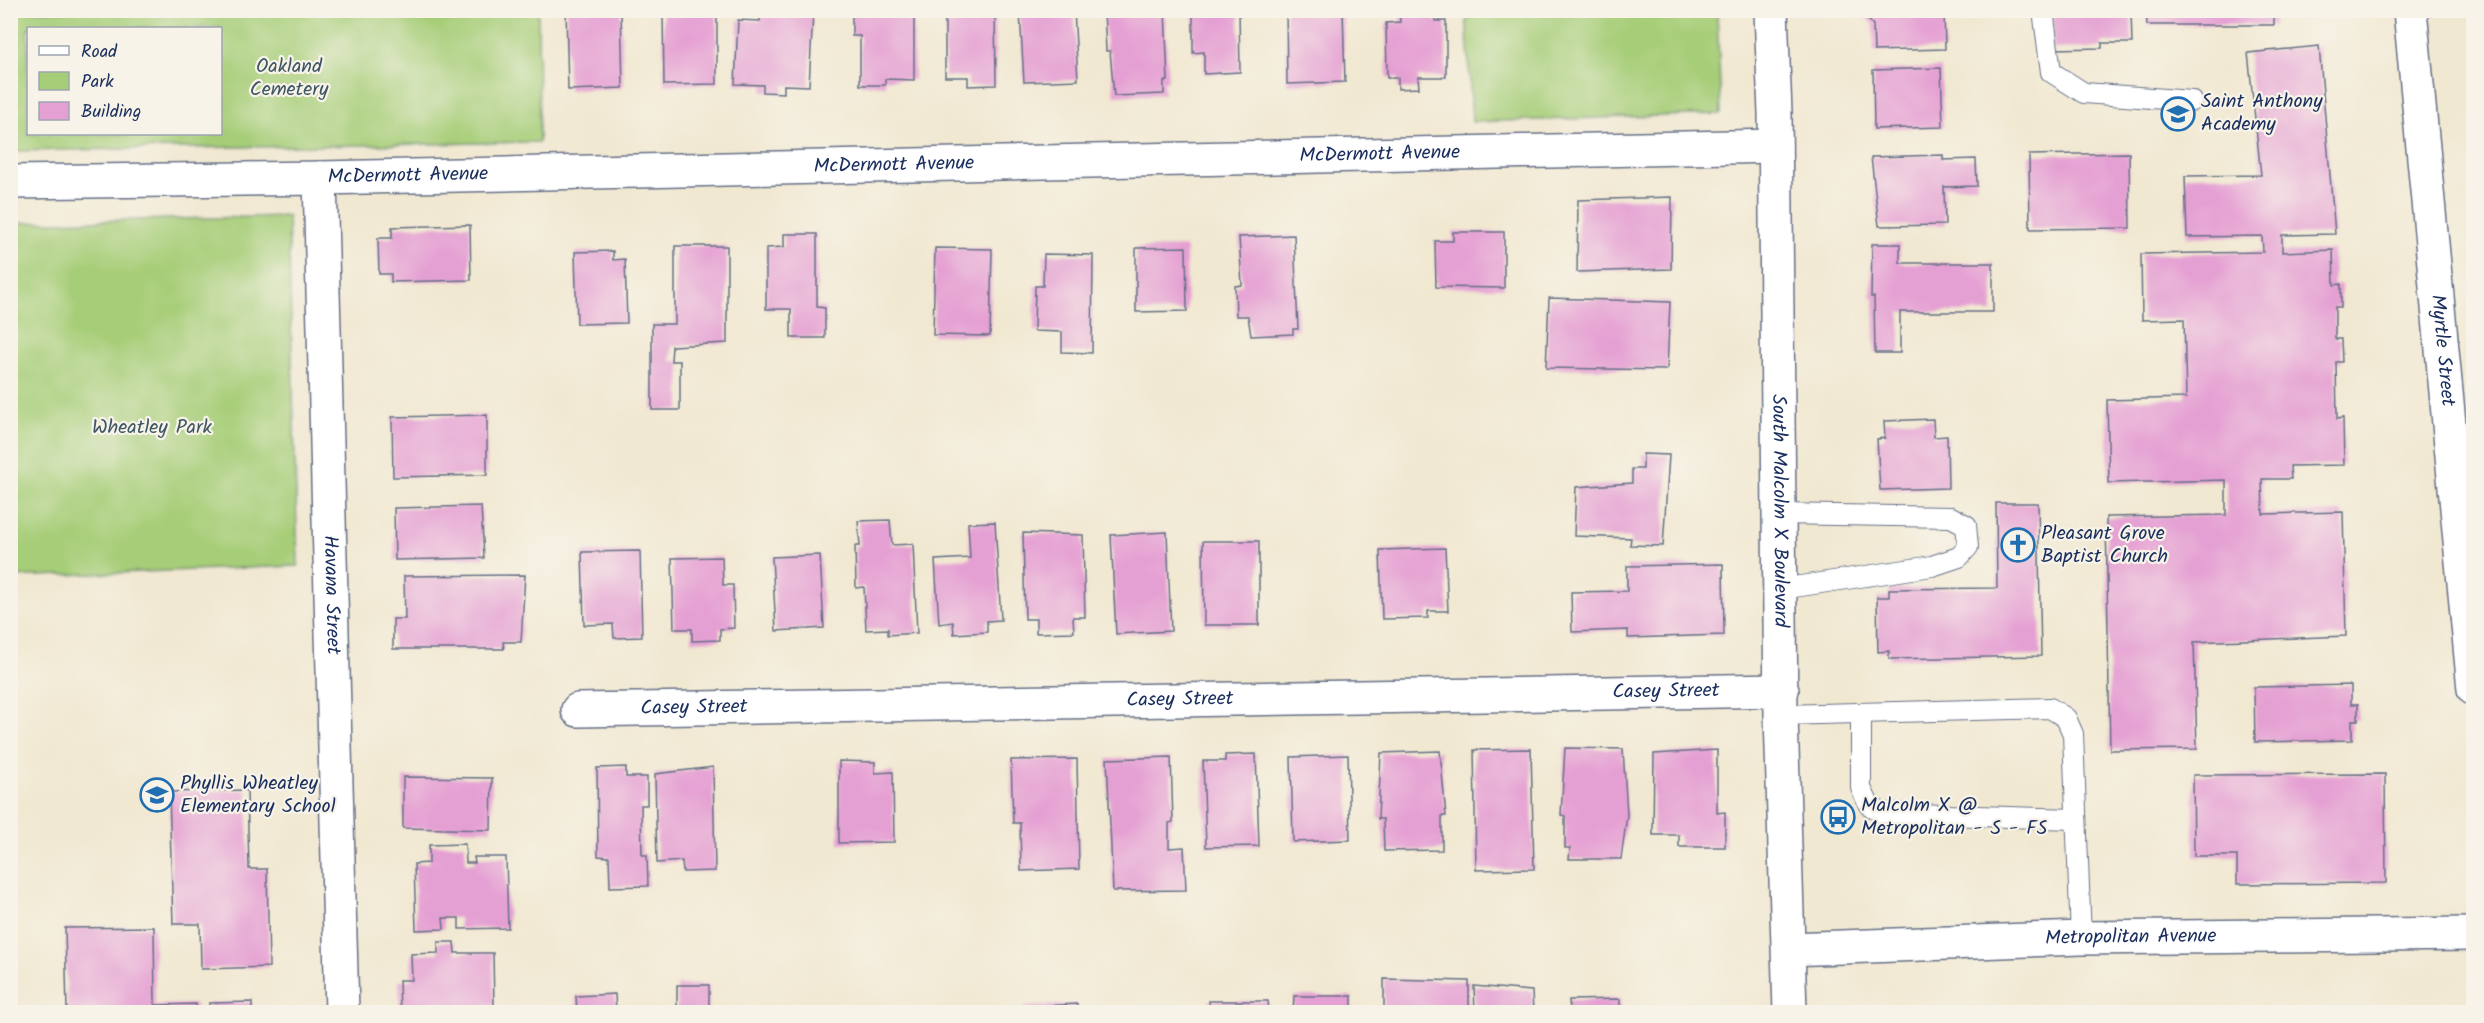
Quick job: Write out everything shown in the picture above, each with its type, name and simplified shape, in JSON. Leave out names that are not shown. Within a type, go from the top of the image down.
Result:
[{"type":"street","name":"South Malcolm X Boulevard","points":[[1771,10],[1775,146],[1782,703],[1790,1012]]},
{"type":"street","name":"Myrtle Street","points":[[2410,10],[2474,689]]},
{"type":"street","name":"McDermott Avenue","points":[[10,182],[320,178],[1775,146]]},
{"type":"street","name":"Havana Street","points":[[320,178],[342,1012]]},
{"type":"street","name":"Casey Street","points":[[578,710],[1782,703]]},
{"type":"street","name":"Metropolitan Avenue","points":[[1789,949],[2081,939],[2474,934]]},
{"type":"lane","points":[[2043,10],[2051,72],[2084,93],[2192,101]]},
{"type":"lane","points":[[1779,514],[1951,517],[1966,525],[1968,547],[1959,557],[1932,566],[1781,589]]},
{"type":"lane","points":[[1782,703],[1861,713],[2050,708],[2066,718],[2073,734],[2081,939]]},
{"type":"lane","points":[[1861,713],[1862,788],[1869,805],[1882,813],[2075,819]]},
{"type":"green space","name":"Oakland Cemetery","points":[[10,11],[538,11],[539,142],[11,151]]},
{"type":"green space","points":[[1466,11],[1717,11],[1721,114],[1472,122]]},
{"type":"green space","name":"Wheatley Park","points":[[288,216],[298,566],[11,577],[11,223]]},
{"type":"building","points":[[566,10],[621,10],[623,88],[568,90]]},
{"type":"building","points":[[676,10],[717,12],[717,84],[664,85],[663,13]]},
{"type":"building","points":[[852,10],[914,10],[914,80],[885,79],[885,85],[860,85],[860,36],[852,36]]},
{"type":"building","points":[[945,10],[995,10],[996,85],[968,86],[968,77],[945,77]]},
{"type":"building","points":[[1074,10],[1078,80],[1024,82],[1020,12]]},
{"type":"building","points":[[1104,10],[1165,10],[1168,81],[1164,81],[1164,94],[1114,96],[1110,51],[1106,51]]},
{"type":"building","points":[[1193,10],[1239,10],[1240,72],[1204,74],[1204,52],[1193,53]]},
{"type":"building","points":[[1286,10],[1343,10],[1345,82],[1287,84]]},
{"type":"building","points":[[1399,10],[1434,10],[1435,21],[1446,21],[1446,77],[1418,77],[1419,88],[1398,89],[1398,78],[1387,78],[1386,23],[1400,22]]},
{"type":"building","points":[[1859,10],[1944,10],[1945,49],[1874,51],[1873,25]]},
{"type":"building","points":[[2053,10],[2131,10],[2132,43],[2102,43],[2102,48],[2053,49]]},
{"type":"building","points":[[2146,10],[2274,10],[2274,25],[2147,25]]},
{"type":"building","points":[[761,11],[813,13],[809,86],[784,85],[784,93],[763,92],[763,85],[735,84],[738,20],[760,21]]},
{"type":"building","points":[[2319,46],[2335,234],[2282,235],[2282,252],[2333,250],[2334,285],[2341,284],[2341,307],[2335,307],[2335,339],[2341,339],[2342,362],[2336,362],[2337,419],[2343,418],[2344,465],[2290,466],[2291,479],[2262,479],[2263,514],[2343,512],[2346,636],[2194,642],[2197,749],[2110,750],[2106,517],[2226,515],[2226,480],[2109,483],[2107,400],[2186,398],[2184,319],[2142,320],[2141,254],[2263,252],[2262,236],[2187,237],[2185,176],[2261,175],[2248,53]]},
{"type":"building","points":[[1941,68],[1943,127],[1874,129],[1873,70]]},
{"type":"building","points":[[2129,153],[2130,228],[2030,229],[2029,155]]},
{"type":"building","points":[[1943,155],[1943,160],[1976,159],[1977,186],[1944,187],[1945,225],[1879,226],[1871,157]]},
{"type":"building","points":[[1672,197],[1671,269],[1577,272],[1578,200]]},
{"type":"building","points":[[470,225],[471,280],[391,282],[391,274],[379,274],[378,238],[392,238],[392,227]]},
{"type":"building","points":[[1453,232],[1504,232],[1504,288],[1436,287],[1435,241],[1453,241]]},
{"type":"building","points":[[784,234],[817,234],[817,307],[825,308],[825,338],[791,338],[791,309],[766,309],[766,248],[784,247]]},
{"type":"building","points":[[1294,235],[1298,329],[1293,329],[1293,334],[1251,336],[1248,316],[1236,316],[1235,286],[1242,285],[1239,237]]},
{"type":"building","points":[[1872,244],[1900,244],[1900,263],[1993,263],[1993,312],[1900,312],[1900,353],[1875,353],[1874,297],[1871,297]]},
{"type":"building","points":[[675,246],[727,246],[727,343],[672,346],[671,361],[680,361],[680,410],[652,410],[652,324],[675,324]]},
{"type":"building","points":[[1186,247],[1187,311],[1136,312],[1136,248]]},
{"type":"building","points":[[935,248],[992,249],[990,336],[933,335]]},
{"type":"building","points":[[613,251],[613,260],[625,259],[627,323],[577,324],[575,252]]},
{"type":"building","points":[[1044,254],[1093,255],[1092,353],[1062,352],[1062,332],[1034,331],[1035,286],[1043,286]]},
{"type":"building","points":[[1549,298],[1670,302],[1667,370],[1546,368]]},
{"type":"building","points":[[487,415],[487,475],[393,477],[392,417]]},
{"type":"building","points":[[1933,419],[1934,437],[1947,436],[1948,488],[1880,490],[1877,439],[1885,438],[1884,421]]},
{"type":"building","points":[[1643,454],[1669,455],[1663,546],[1630,545],[1631,538],[1574,536],[1576,487],[1632,483],[1632,469],[1643,469]]},
{"type":"building","name":"Pleasant Grove Baptist Church","points":[[1996,503],[2038,503],[2041,656],[1889,659],[1889,651],[1878,652],[1877,597],[1889,597],[1889,589],[1997,588]]},
{"type":"building","points":[[481,506],[484,558],[395,560],[394,508]]},
{"type":"building","points":[[890,520],[892,545],[913,544],[917,633],[888,635],[888,629],[866,630],[864,587],[856,588],[855,546],[860,546],[858,521]]},
{"type":"building","points":[[995,522],[1001,620],[987,621],[987,632],[954,634],[953,622],[939,624],[935,560],[970,558],[968,523]]},
{"type":"building","points":[[1167,532],[1171,631],[1116,634],[1111,535]]},
{"type":"building","points":[[1023,533],[1083,535],[1085,617],[1073,617],[1074,632],[1036,633],[1036,619],[1025,619]]},
{"type":"building","points":[[1203,541],[1259,541],[1259,625],[1204,625]]},
{"type":"building","points":[[1445,548],[1448,611],[1428,611],[1428,618],[1382,619],[1380,550]]},
{"type":"building","points":[[640,551],[642,637],[614,638],[613,624],[584,625],[582,552]]},
{"type":"building","points":[[820,555],[824,628],[776,631],[772,557]]},
{"type":"building","points":[[722,557],[723,585],[733,585],[734,628],[720,629],[720,640],[692,641],[692,629],[674,629],[672,558]]},
{"type":"building","points":[[1723,564],[1724,635],[1628,638],[1628,630],[1572,632],[1571,592],[1627,591],[1627,566]]},
{"type":"building","points":[[525,575],[521,642],[503,642],[504,649],[393,649],[393,619],[405,619],[404,576]]},
{"type":"building","points":[[2351,685],[2351,704],[2358,704],[2358,720],[2352,720],[2352,740],[2255,742],[2254,687]]},
{"type":"building","points":[[1565,748],[1623,749],[1627,815],[1621,859],[1569,859],[1570,848],[1565,848],[1565,816],[1561,815]]},
{"type":"building","points":[[1531,749],[1534,869],[1476,870],[1474,750]]},
{"type":"building","points":[[1717,750],[1717,813],[1725,812],[1725,847],[1679,847],[1679,835],[1653,835],[1654,754]]},
{"type":"building","points":[[1440,751],[1446,816],[1442,816],[1442,850],[1384,851],[1383,819],[1378,819],[1381,753]]},
{"type":"building","points":[[1256,754],[1259,846],[1206,847],[1203,761],[1225,761],[1225,755]]},
{"type":"building","points":[[1348,755],[1350,840],[1293,842],[1291,757]]},
{"type":"building","points":[[1171,757],[1173,822],[1169,823],[1169,848],[1184,847],[1186,890],[1113,891],[1107,759]]},
{"type":"building","points":[[1077,759],[1079,869],[1021,871],[1020,823],[1013,823],[1011,760]]},
{"type":"building","points":[[839,761],[875,762],[875,773],[893,772],[894,842],[839,843]]},
{"type":"building","points":[[626,767],[626,777],[647,777],[647,805],[641,805],[642,855],[647,855],[648,886],[610,887],[609,857],[598,856],[597,768]]},
{"type":"building","points":[[713,767],[715,871],[683,872],[682,861],[657,863],[655,774]]},
{"type":"building","points":[[2385,774],[2386,883],[2237,884],[2237,856],[2194,856],[2193,775]]},
{"type":"building","points":[[403,777],[492,778],[491,830],[403,828]]},
{"type":"building","points":[[247,790],[249,869],[267,869],[269,967],[201,969],[200,924],[173,924],[169,792]]},
{"type":"building","points":[[465,844],[466,863],[475,863],[474,857],[506,857],[508,928],[459,929],[459,918],[443,918],[444,929],[416,930],[414,864],[429,863],[429,845]]},
{"type":"building","points":[[154,927],[155,1005],[196,1004],[196,1012],[67,1012],[65,928]]},
{"type":"building","points":[[438,942],[454,942],[455,953],[493,953],[494,1006],[482,1006],[482,1012],[400,1012],[399,980],[412,980],[411,954],[438,953]]},
{"type":"building","points":[[1384,979],[1469,981],[1469,1012],[1384,1012]]},
{"type":"building","points":[[677,985],[709,985],[709,1012],[677,1012]]},
{"type":"building","points":[[1474,986],[1532,991],[1533,1012],[1475,1012]]},
{"type":"building","points":[[615,994],[616,1012],[577,1012],[576,996]]},
{"type":"building","points":[[1294,996],[1352,996],[1352,1012],[1293,1012]]},
{"type":"building","points":[[1620,999],[1620,1012],[1570,1012],[1569,1000]]},
{"type":"building","points":[[1209,1001],[1268,1001],[1269,1012],[1210,1012]]},
{"type":"building","points":[[252,1002],[252,1012],[209,1012],[209,1003]]},
{"type":"building","points":[[1077,1004],[1077,1012],[1023,1012],[1023,1007]]},
{"type":"place","name":"Saint Anthony Academy","points":[[2178,114]]},
{"type":"place","name":"Pleasant Grove Baptist Church","points":[[2018,545]]},
{"type":"place","name":"Phyllis Wheatley Elementary School","points":[[157,795]]},
{"type":"place","name":"Malcolm X @ Metropolitan - S - FS","points":[[1838,817]]}]
